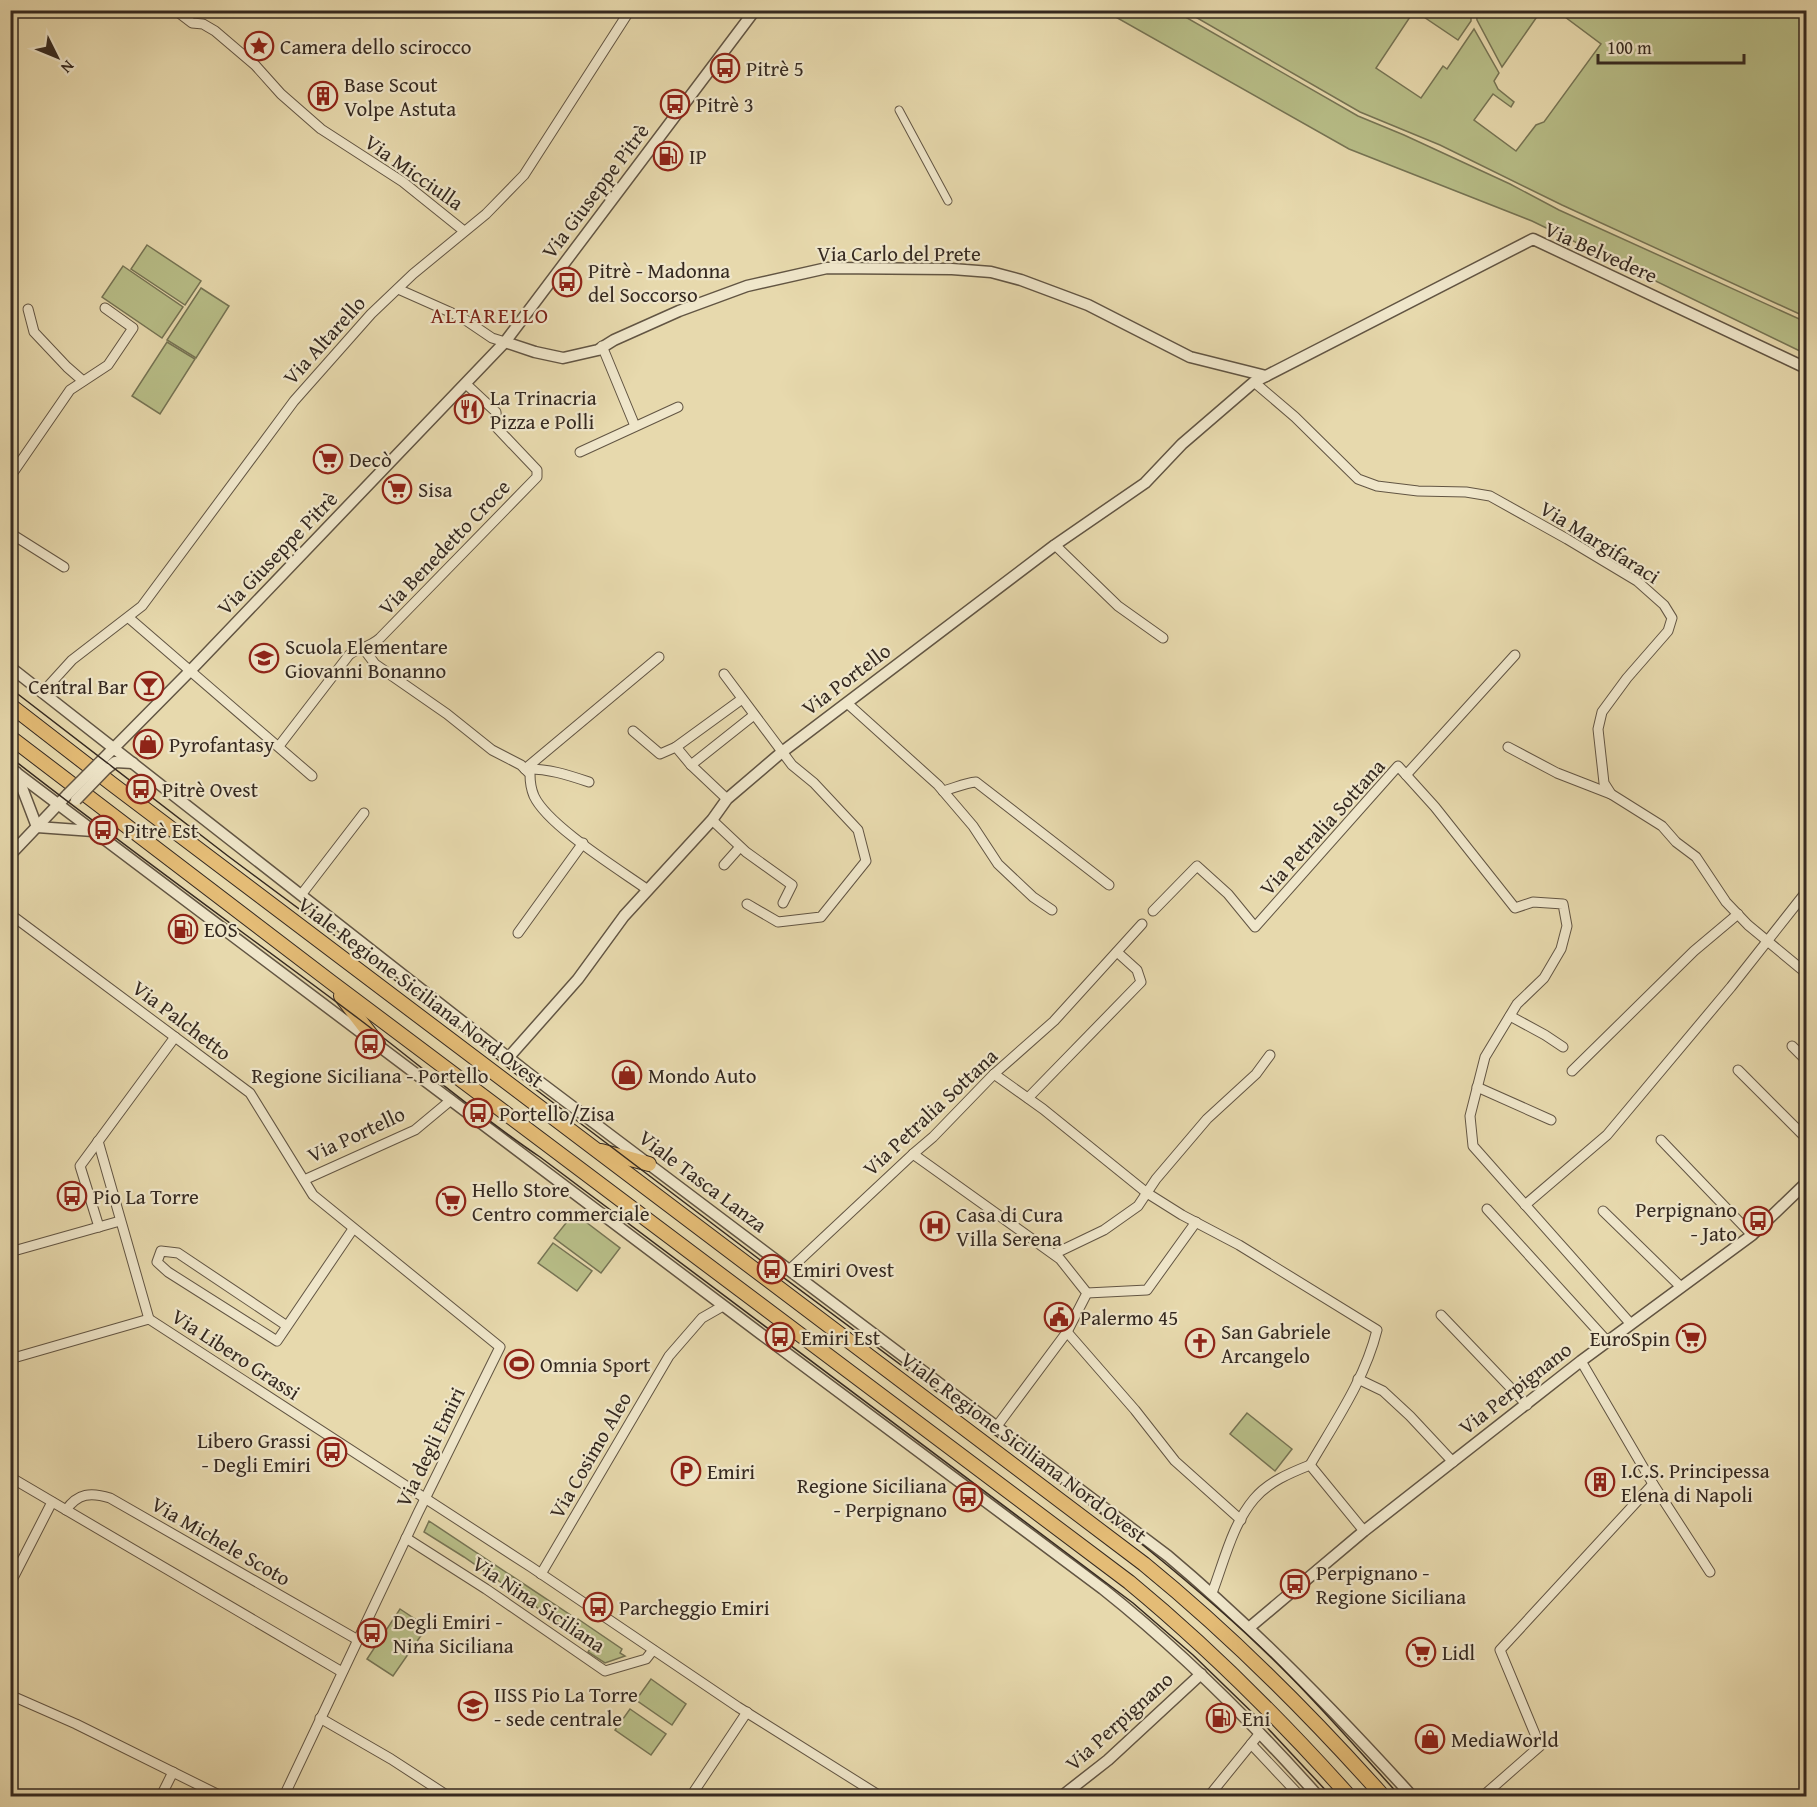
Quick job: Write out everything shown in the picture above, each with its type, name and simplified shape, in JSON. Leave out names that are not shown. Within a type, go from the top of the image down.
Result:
[{"type":"main road","name":"Viale Regione Siciliana Nord Ovest","points":[[10,705],[121,792],[1166,1582],[1238,1646],[1296,1702],[1383,1797]]},
{"type":"main road","points":[[10,737],[331,982],[1129,1582],[1243,1683],[1349,1797]]},
{"type":"main road","points":[[331,982],[378,1044]]},
{"type":"main road","points":[[593,1149],[649,1164]]},
{"type":"street","name":"Via Micciulla","points":[[175,10],[192,23],[203,24],[215,31],[255,65],[281,94],[321,129],[403,182],[464,231]]},
{"type":"street","name":"Via Altarello","points":[[42,693],[72,660],[142,606],[294,401],[371,314],[413,274],[486,214],[524,175],[630,10]]},
{"type":"street","name":"Via Giuseppe Pitrè","points":[[10,855],[58,805],[72,797],[102,766],[114,748],[505,342],[755,10]]},
{"type":"street","points":[[899,110],[948,201]]},
{"type":"street","name":"Via Belvedere","points":[[1254,382],[1533,240],[1806,368]]},
{"type":"street","name":"Via Carlo del Prete","points":[[398,289],[461,317],[492,338],[535,352],[563,358],[598,350],[602,346],[679,311],[747,286],[827,268],[952,269],[992,272],[1021,280],[1088,305],[1190,357],[1266,376]]},
{"type":"street","points":[[10,477],[70,390],[108,366],[133,328],[105,308]]},
{"type":"street","points":[[28,309],[34,332],[83,381]]},
{"type":"street","points":[[602,346],[635,426]]},
{"type":"street","name":"Via Portello","points":[[509,1057],[578,979],[624,916],[715,823],[727,799],[782,752],[1055,545],[1145,483],[1182,444],[1254,382]]},
{"type":"street","name":"Via Margifaraci","points":[[1254,382],[1296,417],[1358,479],[1377,486],[1418,491],[1466,492],[1490,496],[1637,581],[1664,605],[1672,618],[1668,631],[1627,678],[1602,712],[1598,729],[1604,783],[1611,794]]},
{"type":"street","name":"Via Benedetto Croce","points":[[279,746],[349,655],[370,647],[380,638],[525,491],[538,475],[536,469],[497,428],[496,412],[466,384]]},
{"type":"street","points":[[580,452],[678,407]]},
{"type":"street","points":[[10,533],[64,567]]},
{"type":"street","points":[[1055,545],[1118,606],[1163,638]]},
{"type":"street","points":[[129,618],[312,776]]},
{"type":"street","points":[[363,648],[375,664],[447,714],[492,750],[528,771],[538,768],[550,770],[589,782]]},
{"type":"street","name":"Via Petralia Sottana","points":[[1153,911],[1197,866],[1228,894],[1255,927],[1398,766],[1406,774],[1515,655]]},
{"type":"street","points":[[528,771],[660,657]]},
{"type":"street","points":[[10,667],[134,763]]},
{"type":"street","points":[[724,675],[792,765],[814,783],[858,830],[866,861],[821,917],[778,922],[747,904]]},
{"type":"street","points":[[633,731],[660,754],[676,747],[742,699]]},
{"type":"street","points":[[848,703],[943,790],[973,826],[998,864],[1033,897],[1052,910]]},
{"type":"street","points":[[691,765],[754,715]]},
{"type":"street","points":[[676,747],[691,765],[727,799]]},
{"type":"street","points":[[1508,747],[1542,766],[1611,794],[1662,826],[1676,842],[1696,857],[1726,902],[1806,973]]},
{"type":"street","points":[[102,766],[115,762],[134,763]]},
{"type":"street","name":"Viale Tasca Lanza","points":[[134,763],[509,1057],[997,1426]]},
{"type":"street","points":[[13,770],[1142,1620],[1260,1733],[1318,1796]]},
{"type":"street","points":[[13,770],[37,827],[93,831]]},
{"type":"street","points":[[528,771],[534,796],[545,812],[648,890]]},
{"type":"street","points":[[1406,774],[1515,908],[1533,902],[1563,904],[1568,926],[1561,949],[1544,978],[1517,1004],[1485,1057],[1470,1116],[1473,1146],[1630,1323]]},
{"type":"street","points":[[943,790],[955,788],[964,783],[976,782],[1109,885]]},
{"type":"street","name":"Via Giuseppe Pitrè","points":[[70,814],[72,797]]},
{"type":"street","points":[[301,895],[364,813]]},
{"type":"street","points":[[715,823],[741,847],[792,885],[783,903]]},
{"type":"street","points":[[518,933],[583,843]]},
{"type":"street","points":[[724,865],[741,847]]},
{"type":"street","points":[[1525,1205],[1607,1135],[1731,987],[1806,892]]},
{"type":"street","name":"Via Palchetto","points":[[10,914],[250,1093],[304,1180]]},
{"type":"street","points":[[1572,1071],[1686,958],[1738,914]]},
{"type":"street","name":"Via Petralia Sottana","points":[[789,1270],[933,1137],[994,1074],[1054,1021],[1142,924]]},
{"type":"street","points":[[1028,1098],[1141,982],[1137,970],[1117,952]]},
{"type":"street","points":[[1510,1016],[1563,1047]]},
{"type":"street","points":[[99,1227],[80,1166],[175,1037]]},
{"type":"street","points":[[1792,1046],[1806,1060]]},
{"type":"street","points":[[1054,1254],[1104,1230],[1138,1206],[1207,1119],[1256,1074],[1270,1055]]},
{"type":"street","points":[[1738,1070],[1806,1138]]},
{"type":"street","points":[[994,1074],[1028,1098],[1147,1193],[1239,1245],[1377,1330],[1372,1348],[1344,1409],[1310,1465],[1285,1475],[1254,1498],[1235,1529],[1212,1593]]},
{"type":"street","points":[[1477,1087],[1551,1120]]},
{"type":"street","name":"Via Portello","points":[[304,1180],[415,1130],[451,1100]]},
{"type":"street","points":[[1661,1140],[1752,1235]]},
{"type":"street","points":[[98,1141],[149,1319]]},
{"type":"street","points":[[913,1154],[1060,1258],[1087,1293]]},
{"type":"street","name":"Via degli Emiri","points":[[284,1797],[425,1498],[500,1347],[313,1196],[304,1180]]},
{"type":"street","name":"Via Perpignano","points":[[1250,1627],[1364,1532],[1581,1361],[1752,1235],[1806,1183]]},
{"type":"street","points":[[1487,1209],[1607,1341]]},
{"type":"street","points":[[1603,1211],[1681,1287]]},
{"type":"street","points":[[10,1252],[120,1221]]},
{"type":"street","points":[[1087,1293],[1148,1290],[1196,1222]]},
{"type":"street","points":[[287,1326],[178,1253],[161,1251],[157,1262],[168,1272],[277,1341],[353,1229]]},
{"type":"street","points":[[997,1426],[1067,1332],[1087,1293]]},
{"type":"street","name":"Via Cosimo Aleo","points":[[541,1574],[669,1356],[702,1318],[723,1306]]},
{"type":"street","points":[[1441,1315],[1527,1405]]},
{"type":"street","name":"Via Libero Grassi","points":[[10,1359],[149,1319],[425,1498]]},
{"type":"street","points":[[1067,1332],[1135,1410],[1175,1461],[1241,1520]]},
{"type":"street","points":[[1581,1361],[1653,1484],[1710,1572]]},
{"type":"street","points":[[1358,1379],[1383,1391],[1453,1462]]},
{"type":"street","name":"Viale Regione Siciliana Nord Ovest","points":[[997,1426],[1132,1527],[1212,1593],[1250,1627],[1340,1717],[1412,1797]]},
{"type":"street","points":[[1310,1465],[1364,1532]]},
{"type":"street","points":[[10,1477],[342,1672]]},
{"type":"street","points":[[1483,1797],[1540,1746],[1500,1650],[1653,1484]]},
{"type":"street","name":"Via Michele Scoto","points":[[66,1510],[76,1499],[95,1494],[110,1498],[358,1640]]},
{"type":"street","name":"Via Nina Siciliana","points":[[425,1498],[747,1712],[880,1797]]},
{"type":"street","points":[[10,1584],[52,1502]]},
{"type":"street","name":"Via Nina Siciliana","points":[[406,1538],[486,1589],[605,1671],[646,1659],[653,1650]]},
{"type":"street","name":"Via Perpignano","points":[[1062,1797],[1108,1760],[1200,1674]]},
{"type":"street","points":[[10,1695],[76,1724],[221,1797]]},
{"type":"street","points":[[691,1797],[747,1712]]},
{"type":"street","points":[[320,1718],[391,1759],[448,1797]]},
{"type":"street","points":[[1209,1797],[1260,1733]]},
{"type":"street","points":[[1251,1744],[1300,1797]]},
{"type":"street","points":[[161,1797],[173,1772]]},
{"type":"green space","points":[[1476,10],[1541,11],[1502,67],[1477,20]]},
{"type":"green space","points":[[1105,11],[1175,11],[1358,116],[1404,135],[1510,184],[1559,210],[1806,322],[1806,354],[1532,221],[1349,149]]},
{"type":"green space","points":[[1185,11],[1414,11],[1376,68],[1421,98],[1443,66],[1447,69],[1474,29],[1499,73],[1494,81],[1498,89],[1514,102],[1511,107],[1493,94],[1474,120],[1516,151],[1536,125],[1544,122],[1601,44],[1557,11],[1806,11],[1806,317],[1562,205],[1440,145],[1360,112]]},
{"type":"green space","points":[[1415,11],[1471,11],[1471,21],[1458,40]]},
{"type":"green space","points":[[147,245],[201,281],[185,305],[131,269]]},
{"type":"green space","points":[[123,266],[183,307],[162,338],[102,297]]},
{"type":"green space","points":[[201,288],[229,306],[196,358],[167,340]]},
{"type":"green space","points":[[167,342],[195,359],[160,414],[132,396]]},
{"type":"green space","points":[[574,1213],[620,1248],[601,1273],[554,1238]]},
{"type":"green space","points":[[553,1243],[592,1271],[577,1291],[538,1263]]},
{"type":"green space","points":[[1247,1413],[1292,1449],[1275,1471],[1230,1434]]},
{"type":"green space","points":[[429,1521],[575,1618],[568,1629],[424,1532]]},
{"type":"green space","points":[[400,1609],[427,1627],[393,1676],[367,1659]]},
{"type":"green space","points":[[578,1619],[622,1649],[620,1653],[625,1656],[605,1663],[588,1652],[592,1646],[570,1631]]},
{"type":"green space","points":[[651,1679],[686,1704],[672,1725],[636,1700]]},
{"type":"green space","points":[[630,1709],[666,1734],[651,1755],[615,1730]]},
{"type":"tram line","points":[[10,688],[772,1269],[1144,1546],[1210,1601],[1272,1658],[1400,1796]]},
{"type":"tram line","points":[[10,757],[140,857],[359,1019],[494,1124],[1133,1603],[1193,1655],[1261,1721],[1331,1796]]},
{"type":"place","name":"Camera dello scirocco","points":[[259,46]]},
{"type":"place","name":"Pitrè 5","points":[[725,68]]},
{"type":"place","name":"Base Scout Volpe Astuta","points":[[323,96]]},
{"type":"place","name":"Pitrè 3","points":[[675,104]]},
{"type":"place","name":"IP","points":[[668,156]]},
{"type":"place","name":"Pitrè - Madonna del Soccorso","points":[[567,282]]},
{"type":"place","name":"La Trinacria Pizza e Polli","points":[[469,409]]},
{"type":"place","name":"Decò","points":[[328,459]]},
{"type":"place","name":"Sisa","points":[[397,489]]},
{"type":"place","name":"Scuola Elementare Giovanni Bonanno","points":[[264,658]]},
{"type":"place","name":"Central Bar","points":[[149,686]]},
{"type":"place","name":"Pyrofantasy","points":[[148,744]]},
{"type":"place","name":"Pitrè Ovest","points":[[141,789]]},
{"type":"place","name":"Pitrè Est","points":[[103,830]]},
{"type":"place","name":"EOS","points":[[183,929]]},
{"type":"place","name":"Regione Siciliana - Portello","points":[[370,1044]]},
{"type":"place","name":"Mondo Auto","points":[[627,1075]]},
{"type":"place","name":"Portello/Zisa","points":[[478,1113]]},
{"type":"place","name":"Pio La Torre","points":[[72,1196]]},
{"type":"place","name":"Hello Store Centro commerciale","points":[[451,1201]]},
{"type":"place","name":"Perpignano - Jato","points":[[1758,1221]]},
{"type":"place","name":"Casa di Cura Villa Serena","points":[[935,1226]]},
{"type":"place","name":"Emiri Ovest","points":[[772,1269]]},
{"type":"place","name":"Palermo 45","points":[[1059,1317]]},
{"type":"place","name":"Emiri Est","points":[[780,1337]]},
{"type":"place","name":"EuroSpin","points":[[1691,1338]]},
{"type":"place","name":"San Gabriele Arcangelo","points":[[1200,1343]]},
{"type":"place","name":"Omnia Sport","points":[[519,1364]]},
{"type":"place","name":"Libero Grassi - Degli Emiri","points":[[332,1452]]},
{"type":"place","name":"Emiri","points":[[686,1471]]},
{"type":"place","name":"I.C.S. Principessa Elena di Napoli","points":[[1600,1482]]},
{"type":"place","name":"Regione Siciliana - Perpignano","points":[[968,1497]]},
{"type":"place","name":"Perpignano - Regione Siciliana","points":[[1295,1584]]},
{"type":"place","name":"Parcheggio Emiri","points":[[598,1607]]},
{"type":"place","name":"Degli Emiri - Nina Siciliana","points":[[372,1633]]},
{"type":"place","name":"Lidl","points":[[1421,1652]]},
{"type":"place","name":"IISS Pio La Torre - sede centrale","points":[[473,1706]]},
{"type":"place","name":"Eni","points":[[1221,1718]]},
{"type":"place","name":"MediaWorld","points":[[1430,1739]]},
{"type":"district","name":"ALTARELLO","points":[[490,315]]}]
